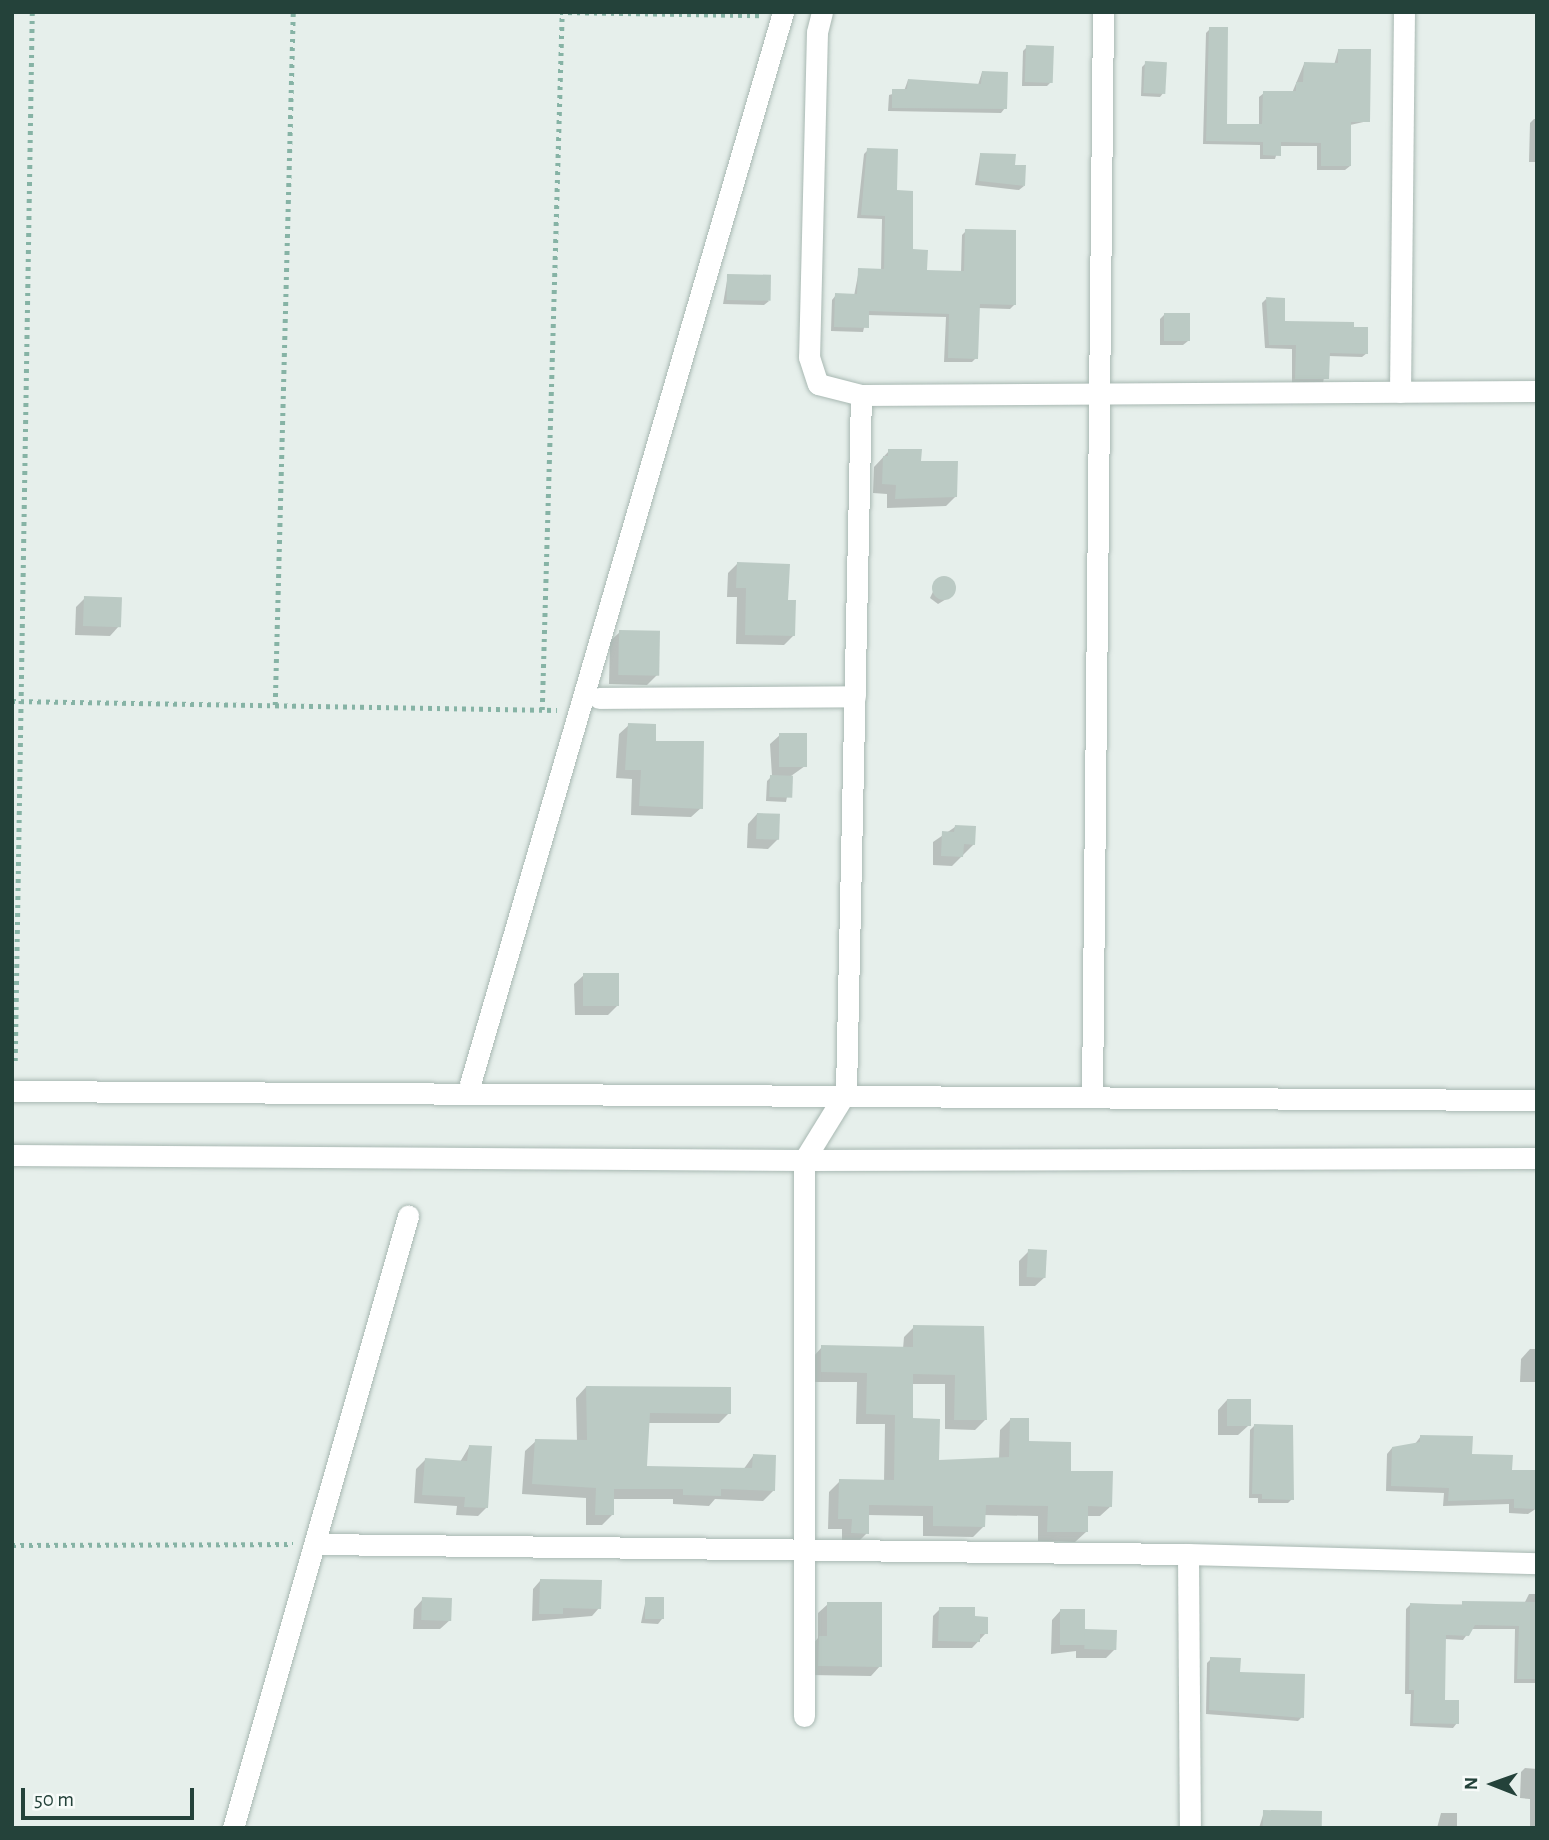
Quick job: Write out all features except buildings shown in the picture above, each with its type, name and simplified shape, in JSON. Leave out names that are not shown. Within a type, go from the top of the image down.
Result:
[{"type":"street","points":[[822,12],[817,32],[809,357],[818,384],[861,395],[1537,391]]},
{"type":"street","points":[[1092,1097],[1096,394],[1102,12]]},
{"type":"street","points":[[1400,392],[1404,12]]},
{"type":"street","points":[[470,1084],[782,14]]},
{"type":"street","points":[[804,1716],[804,1160],[844,1095],[861,395]]},
{"type":"street","points":[[599,698],[855,696]]},
{"type":"street","points":[[12,1091],[1537,1100]]},
{"type":"street","points":[[12,1155],[804,1160],[1537,1158]]},
{"type":"street","points":[[233,1828],[408,1216]]},
{"type":"street","points":[[315,1545],[804,1548],[1537,1563]]},
{"type":"street","points":[[1188,1554],[1190,1828]]},
{"type":"path","points":[[15,1061],[32,12]]},
{"type":"path","points":[[275,705],[293,12]]},
{"type":"path","points":[[542,710],[561,12],[782,14]]},
{"type":"path","points":[[12,701],[579,710]]},
{"type":"path","points":[[12,1545],[315,1545]]}]
